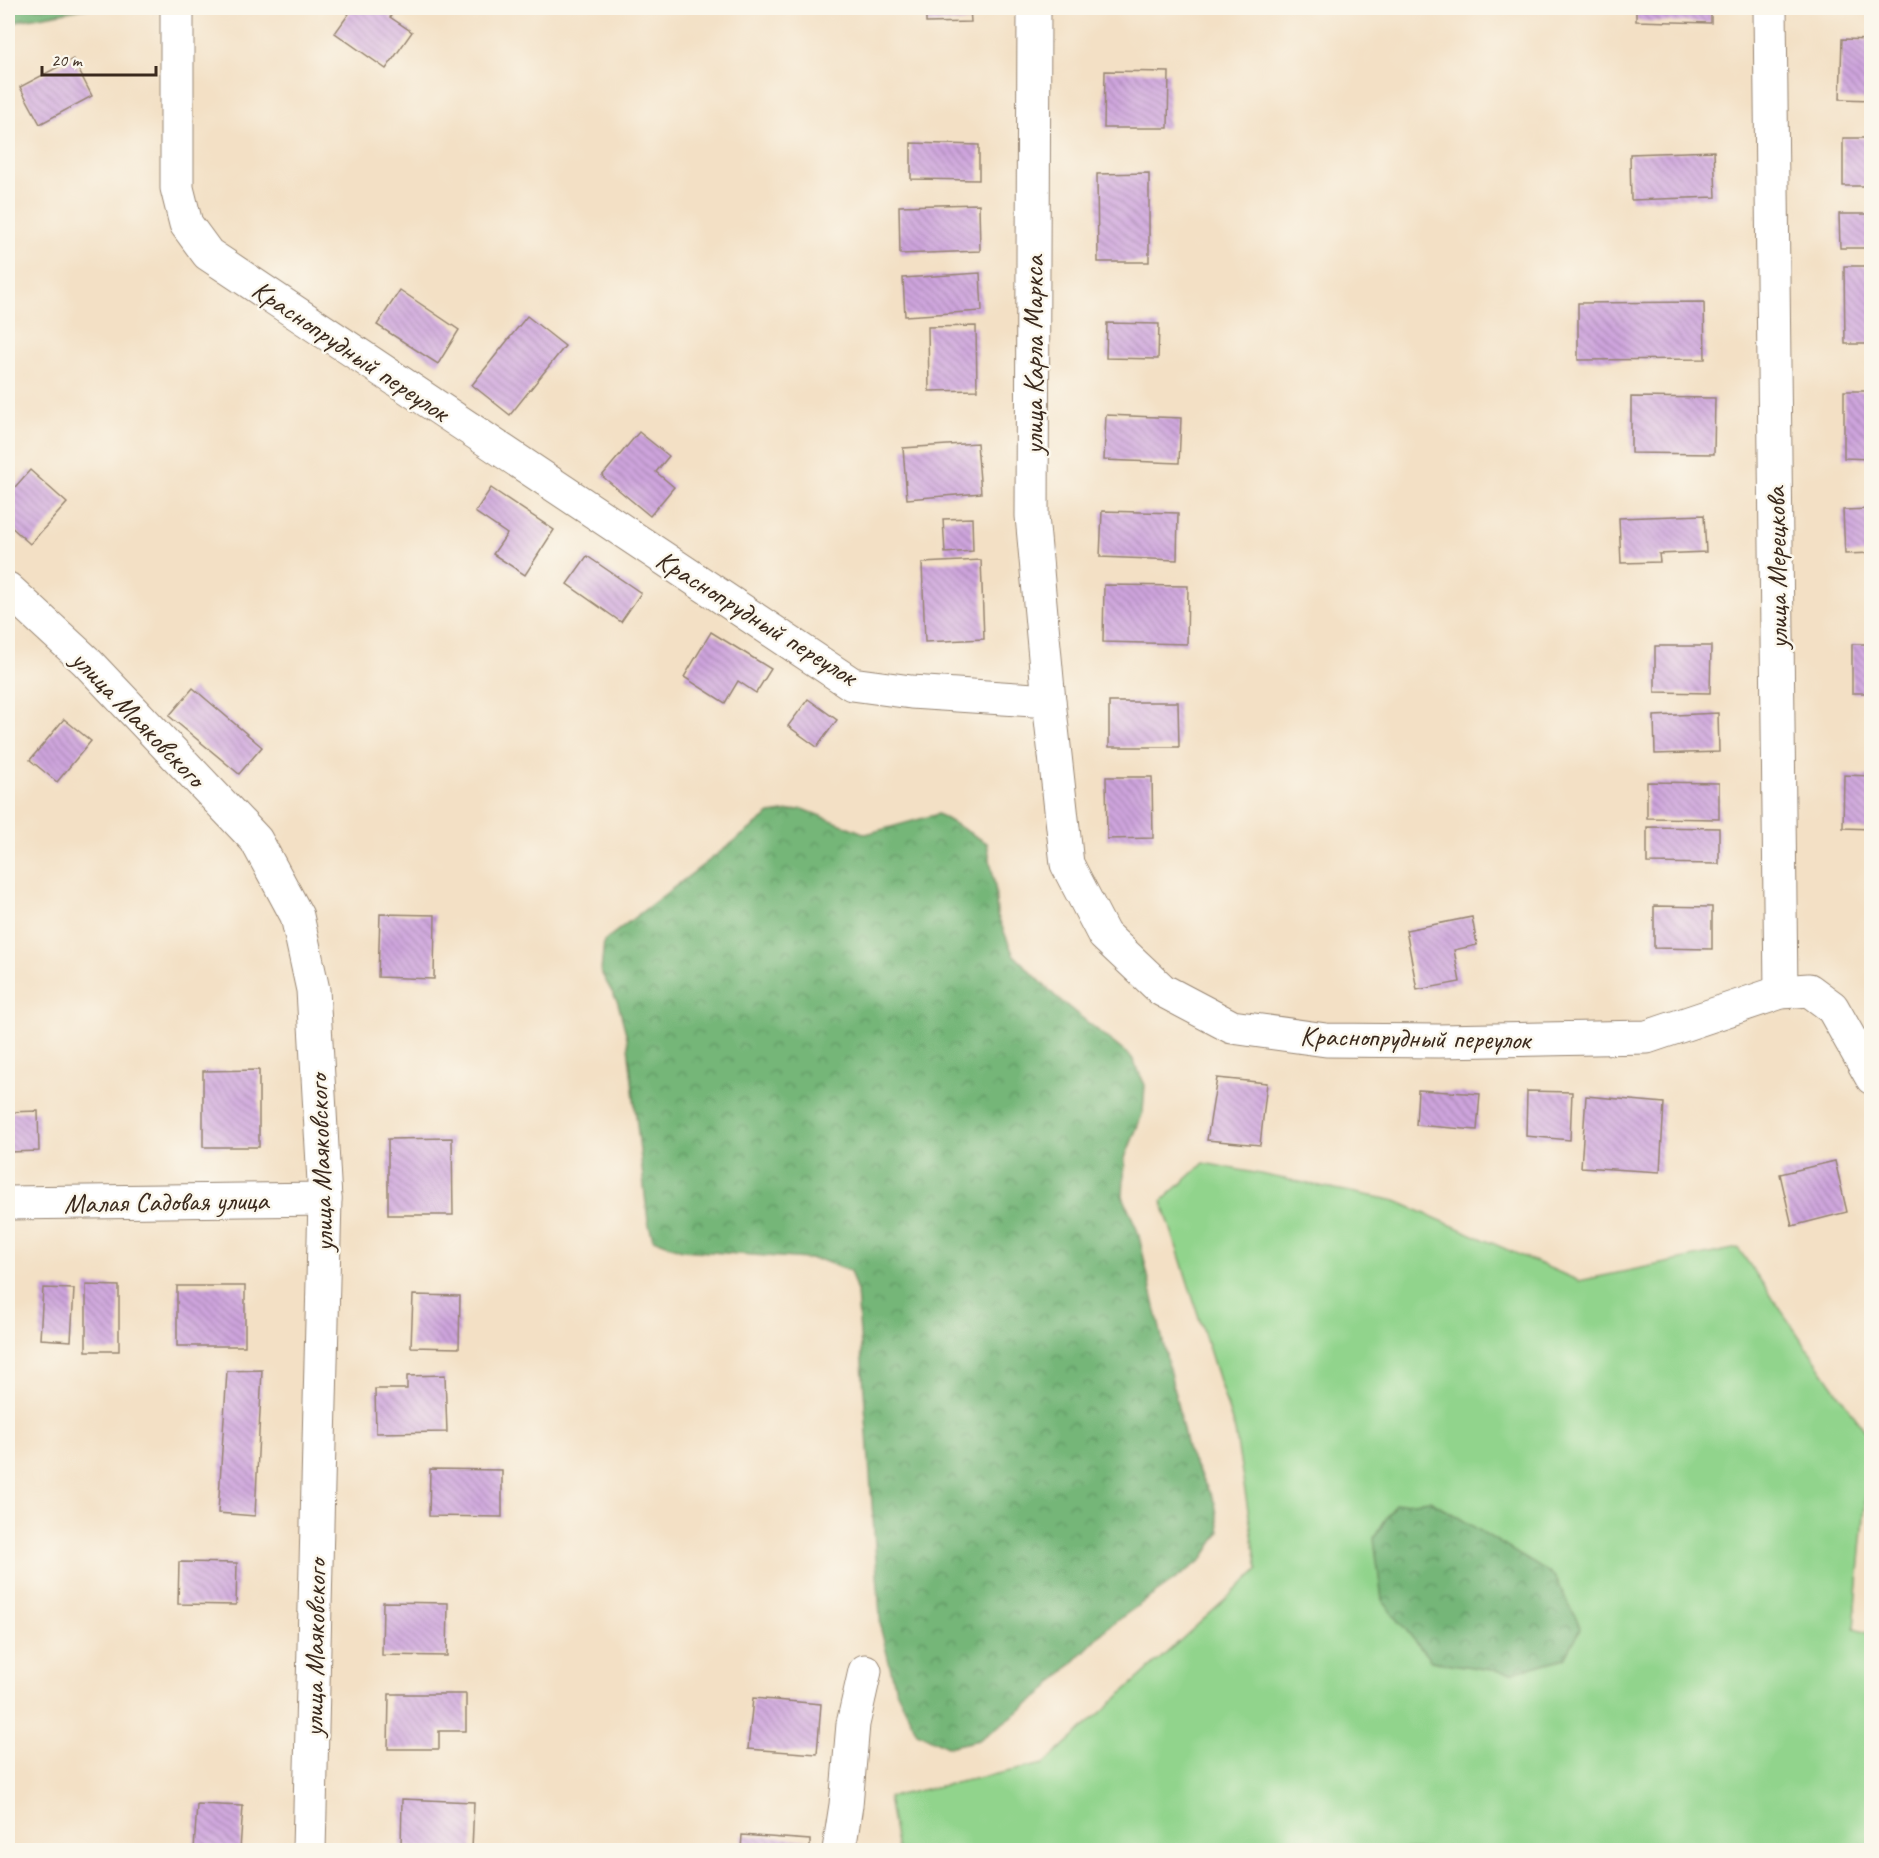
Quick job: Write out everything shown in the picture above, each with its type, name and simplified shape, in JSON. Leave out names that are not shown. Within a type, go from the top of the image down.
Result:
[{"type":"street","name":"Краснопрудный переулок","points":[[177,8],[177,188],[186,224],[208,254],[852,684],[911,692],[1049,701],[1067,864],[1104,935],[1162,990],[1232,1027],[1326,1040],[1440,1041],[1647,1037],[1781,992]]},
{"type":"street","name":"улица Карла Маркса","points":[[1034,8],[1032,516],[1049,701]]},
{"type":"street","name":"улица Мерецкова","points":[[1770,8],[1781,992]]},
{"type":"street","name":"улица Маяковского","points":[[8,589],[86,661],[256,840],[297,916],[313,990],[325,1199],[309,1851]]},
{"type":"street","points":[[1781,992],[1809,990],[1832,1007],[1872,1077]]},
{"type":"street","name":"Малая Садовая улица","points":[[8,1203],[325,1199]]},
{"type":"street","points":[[839,1851],[846,1805],[853,1724],[865,1671]]},
{"type":"green space","points":[[8,8],[88,8],[8,25]]},
{"type":"green space","points":[[803,809],[866,834],[938,814],[987,843],[995,886],[997,914],[1013,954],[1056,997],[1132,1058],[1145,1085],[1143,1112],[1125,1158],[1123,1196],[1138,1232],[1188,1452],[1215,1503],[1220,1532],[1202,1560],[1108,1627],[1039,1697],[979,1740],[947,1747],[917,1732],[896,1690],[881,1630],[857,1292],[850,1271],[821,1260],[682,1250],[653,1239],[648,1221],[627,1037],[618,1003],[601,972],[604,941],[770,814]]},
{"type":"green space","points":[[1204,1163],[1396,1201],[1579,1281],[1738,1248],[1871,1440],[1854,1628],[1871,1633],[1871,1850],[897,1850],[888,1797],[1044,1764],[1258,1570],[1235,1431],[1162,1201]]},
{"type":"green space","points":[[1430,1500],[1554,1576],[1581,1628],[1565,1658],[1512,1673],[1431,1661],[1382,1600],[1374,1538],[1395,1504]]},
{"type":"building","points":[[353,8],[397,8],[390,17],[412,32],[386,69],[335,33]]},
{"type":"building","points":[[926,8],[970,8],[971,22],[926,23]]},
{"type":"building","points":[[1636,8],[1711,8],[1711,23],[1636,21]]},
{"type":"building","points":[[1842,39],[1872,40],[1872,100],[1840,99]]},
{"type":"building","points":[[73,59],[92,96],[40,124],[20,87]]},
{"type":"building","points":[[1105,71],[1169,72],[1168,128],[1104,128]]},
{"type":"building","points":[[1843,138],[1872,138],[1872,186],[1843,186]]},
{"type":"building","points":[[911,143],[979,145],[979,180],[911,179]]},
{"type":"building","points":[[1714,151],[1716,197],[1631,200],[1630,154]]},
{"type":"building","points":[[1149,173],[1149,262],[1098,262],[1097,174]]},
{"type":"building","points":[[979,204],[980,251],[900,254],[899,206]]},
{"type":"building","points":[[1839,214],[1872,214],[1872,248],[1840,248]]},
{"type":"building","points":[[1844,266],[1872,266],[1872,344],[1845,344]]},
{"type":"building","points":[[980,273],[982,311],[905,316],[903,278]]},
{"type":"building","points":[[400,290],[459,330],[438,364],[377,325]]},
{"type":"building","points":[[1704,302],[1705,359],[1578,360],[1578,303]]},
{"type":"building","points":[[527,316],[565,346],[510,415],[472,385]]},
{"type":"building","points":[[1107,323],[1159,324],[1158,359],[1106,358]]},
{"type":"building","points":[[976,326],[977,390],[929,391],[928,327]]},
{"type":"building","points":[[1844,391],[1872,391],[1872,459],[1844,458]]},
{"type":"building","points":[[1631,397],[1715,398],[1714,454],[1631,453]]},
{"type":"building","points":[[1106,415],[1181,418],[1179,463],[1104,460]]},
{"type":"building","points":[[639,432],[669,456],[656,472],[674,487],[650,516],[602,476]]},
{"type":"building","points":[[977,443],[981,493],[907,499],[903,448]]},
{"type":"building","points":[[30,470],[67,503],[30,544],[8,524],[8,495]]},
{"type":"building","points":[[491,488],[554,530],[525,575],[493,554],[507,534],[475,512]]},
{"type":"building","points":[[1872,509],[1872,553],[1845,554],[1843,510]]},
{"type":"building","points":[[1102,511],[1178,513],[1177,560],[1100,557]]},
{"type":"building","points":[[1704,515],[1706,552],[1659,554],[1660,562],[1621,563],[1619,518]]},
{"type":"building","points":[[972,518],[973,551],[945,553],[943,519]]},
{"type":"building","points":[[587,556],[641,593],[621,622],[567,584]]},
{"type":"building","points":[[981,560],[984,639],[925,642],[922,563]]},
{"type":"building","points":[[1104,585],[1188,586],[1187,644],[1103,642]]},
{"type":"building","points":[[711,632],[771,669],[756,693],[738,681],[725,703],[684,677]]},
{"type":"building","points":[[1852,644],[1872,644],[1872,693],[1852,693]]},
{"type":"building","points":[[1655,646],[1711,646],[1710,693],[1655,692]]},
{"type":"building","points":[[193,688],[262,747],[239,774],[169,716]]},
{"type":"building","points":[[808,699],[837,720],[817,747],[788,726]]},
{"type":"building","points":[[1109,702],[1178,702],[1179,747],[1109,747]]},
{"type":"building","points":[[1718,713],[1719,752],[1655,754],[1654,716]]},
{"type":"building","points":[[64,719],[91,741],[57,782],[30,760]]},
{"type":"building","points":[[1844,775],[1872,776],[1872,829],[1843,828]]},
{"type":"building","points":[[1106,777],[1152,777],[1153,838],[1107,839]]},
{"type":"building","points":[[1647,782],[1719,783],[1719,819],[1647,818]]},
{"type":"building","points":[[1647,827],[1719,828],[1719,864],[1647,863]]},
{"type":"building","points":[[1654,906],[1712,907],[1712,949],[1654,948]]},
{"type":"building","points":[[380,914],[435,915],[434,979],[378,977]]},
{"type":"building","points":[[1472,917],[1477,945],[1454,950],[1460,982],[1417,990],[1406,930]]},
{"type":"building","points":[[259,1070],[259,1147],[203,1147],[203,1071]]},
{"type":"building","points":[[1217,1078],[1267,1083],[1260,1145],[1207,1140]]},
{"type":"building","points":[[1418,1090],[1480,1094],[1477,1130],[1416,1125]]},
{"type":"building","points":[[1527,1091],[1572,1092],[1570,1140],[1526,1136]]},
{"type":"building","points":[[1586,1096],[1664,1103],[1660,1172],[1581,1167]]},
{"type":"building","points":[[38,1111],[39,1151],[8,1152],[8,1112]]},
{"type":"building","points":[[452,1138],[453,1215],[388,1215],[388,1139]]},
{"type":"building","points":[[1835,1161],[1847,1212],[1792,1226],[1780,1174]]},
{"type":"building","points":[[86,1285],[119,1286],[119,1351],[86,1351]]},
{"type":"building","points":[[177,1286],[245,1286],[245,1346],[177,1346]]},
{"type":"building","points":[[43,1288],[74,1289],[71,1341],[40,1339]]},
{"type":"building","points":[[413,1295],[460,1296],[459,1348],[411,1347]]},
{"type":"building","points":[[262,1370],[255,1516],[218,1513],[227,1371]]},
{"type":"building","points":[[445,1375],[447,1432],[376,1433],[375,1389],[407,1389],[407,1376]]},
{"type":"building","points":[[430,1469],[502,1470],[502,1517],[429,1516]]},
{"type":"building","points":[[179,1562],[237,1563],[236,1605],[178,1604]]},
{"type":"building","points":[[383,1602],[448,1603],[447,1656],[382,1655]]},
{"type":"building","points":[[389,1694],[466,1694],[466,1731],[439,1731],[439,1749],[388,1749]]},
{"type":"building","points":[[753,1698],[821,1704],[817,1754],[748,1749]]},
{"type":"building","points":[[402,1799],[474,1802],[472,1850],[424,1850],[401,1847]]},
{"type":"building","points":[[197,1804],[243,1806],[240,1850],[194,1850]]},
{"type":"building","points":[[742,1835],[810,1840],[810,1850],[741,1850]]}]
